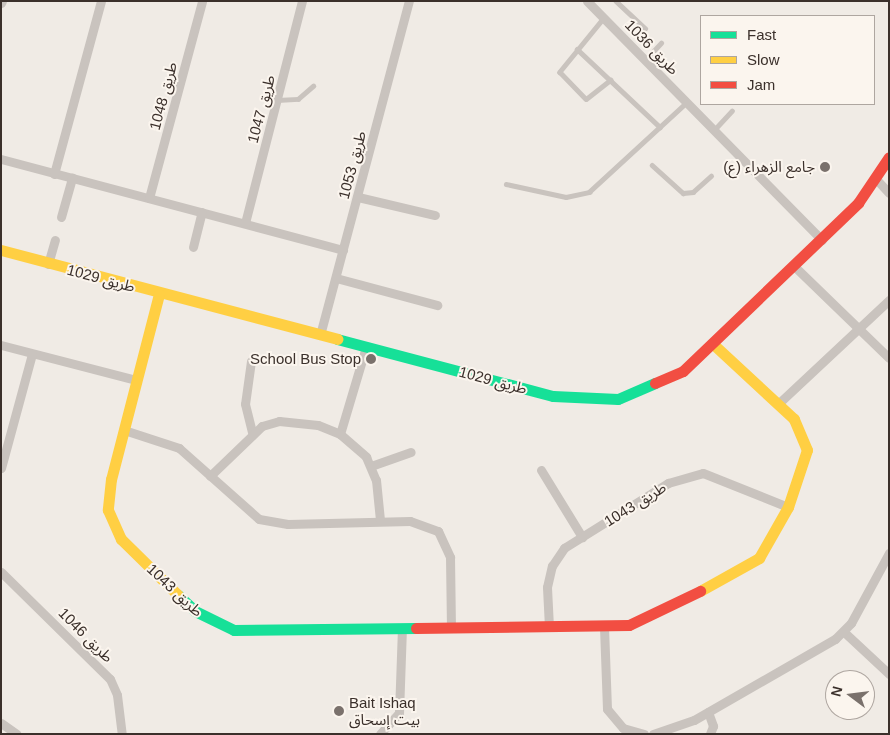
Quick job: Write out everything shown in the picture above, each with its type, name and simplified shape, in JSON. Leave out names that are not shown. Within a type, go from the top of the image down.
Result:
[{"type":"street","points":[[54,174],[101,1]]},
{"type":"street","name":"طريق 1048","points":[[149,198],[202,1]]},
{"type":"street","name":"طريق 1047","points":[[245,223],[302,1]]},
{"type":"street","name":"طريق 1053","points":[[320,335],[409,1]]},
{"type":"street","name":"طريق 1036","points":[[588,1],[822,240]]},
{"type":"street","name":"طريق 1029","points":[[5,253],[366,347],[584,401],[618,399],[649,388],[683,371],[822,240],[876,179],[889,157]]},
{"type":"street","points":[[1,159],[343,250]]},
{"type":"street","points":[[61,217],[72,178]]},
{"type":"street","points":[[876,179],[889,192]]},
{"type":"street","points":[[358,197],[435,215]]},
{"type":"street","points":[[194,247],[202,212]]},
{"type":"street","points":[[48,264],[55,240]]},
{"type":"street","points":[[794,266],[889,358]]},
{"type":"street","points":[[336,278],[437,305]]},
{"type":"street","name":"طريق 1043","points":[[159,294],[108,494],[113,525],[121,539],[195,611],[234,630],[604,627],[629,625],[656,615],[759,558],[788,507],[807,450],[794,419],[779,403],[713,344]]},
{"type":"street","points":[[779,403],[889,300]]},
{"type":"street","points":[[1,344],[32,354],[136,380]]},
{"type":"street","points":[[340,434],[366,347]]},
{"type":"street","points":[[1,468],[32,354]]},
{"type":"street","points":[[251,361],[245,404],[252,432]]},
{"type":"street","points":[[210,476],[252,432],[280,420],[340,434],[359,446],[371,466],[380,520]]},
{"type":"street","points":[[124,430],[174,445],[210,476],[246,512],[274,523],[380,520],[425,523],[447,543],[451,628]]},
{"type":"street","points":[[371,466],[411,452]]},
{"type":"street","points":[[541,470],[582,537]]},
{"type":"street","name":"طريق 1043","points":[[550,627],[547,587],[552,566],[564,548],[668,483],[703,473],[788,507]]},
{"type":"street","points":[[653,734],[666,733],[708,712],[844,632],[888,556]]},
{"type":"street","name":"طريق 1046","points":[[1,572],[110,679],[118,695],[122,734]]},
{"type":"street","points":[[604,627],[607,709],[623,728],[644,734]]},
{"type":"street","points":[[380,734],[399,713],[402,629]]},
{"type":"street","points":[[844,632],[889,674]]},
{"type":"street","points":[[708,712],[713,726],[710,734]]},
{"type":"street","points":[[1,723],[17,734]]},
{"type":"lane","points":[[616,1],[646,28]]},
{"type":"lane","points":[[604,18],[577,48],[560,72],[579,96],[593,97],[610,80]]},
{"type":"lane","points":[[646,59],[661,43]]},
{"type":"lane","points":[[577,48],[660,127]]},
{"type":"lane","points":[[277,100],[298,99],[313,86]]},
{"type":"lane","points":[[506,184],[566,197],[583,195],[602,184],[687,102]]},
{"type":"lane","points":[[714,130],[732,111]]},
{"type":"lane","points":[[652,165],[683,193],[693,192],[711,176]]},
{"type":"traffic: fast","points":[[337,339],[553,396],[618,399],[655,383]]},
{"type":"traffic: fast","points":[[178,595],[195,611],[234,630],[416,628]]},
{"type":"traffic: slow","points":[[1,250],[337,339]]},
{"type":"traffic: slow","points":[[159,294],[111,479],[108,510],[121,539],[178,595]]},
{"type":"traffic: slow","points":[[700,591],[759,558],[788,507],[807,450],[794,419],[713,344]]},
{"type":"traffic: jam","points":[[655,383],[683,371],[858,203],[889,157]]},
{"type":"traffic: jam","points":[[416,628],[629,625],[700,591]]},
{"type":"place","name":"جامع الزهراء (ع)","points":[[825,167]]},
{"type":"place","name":"School Bus Stop","points":[[371,359]]},
{"type":"place","name":"Bait Ishaq بيت إسحاق","points":[[339,711]]}]
